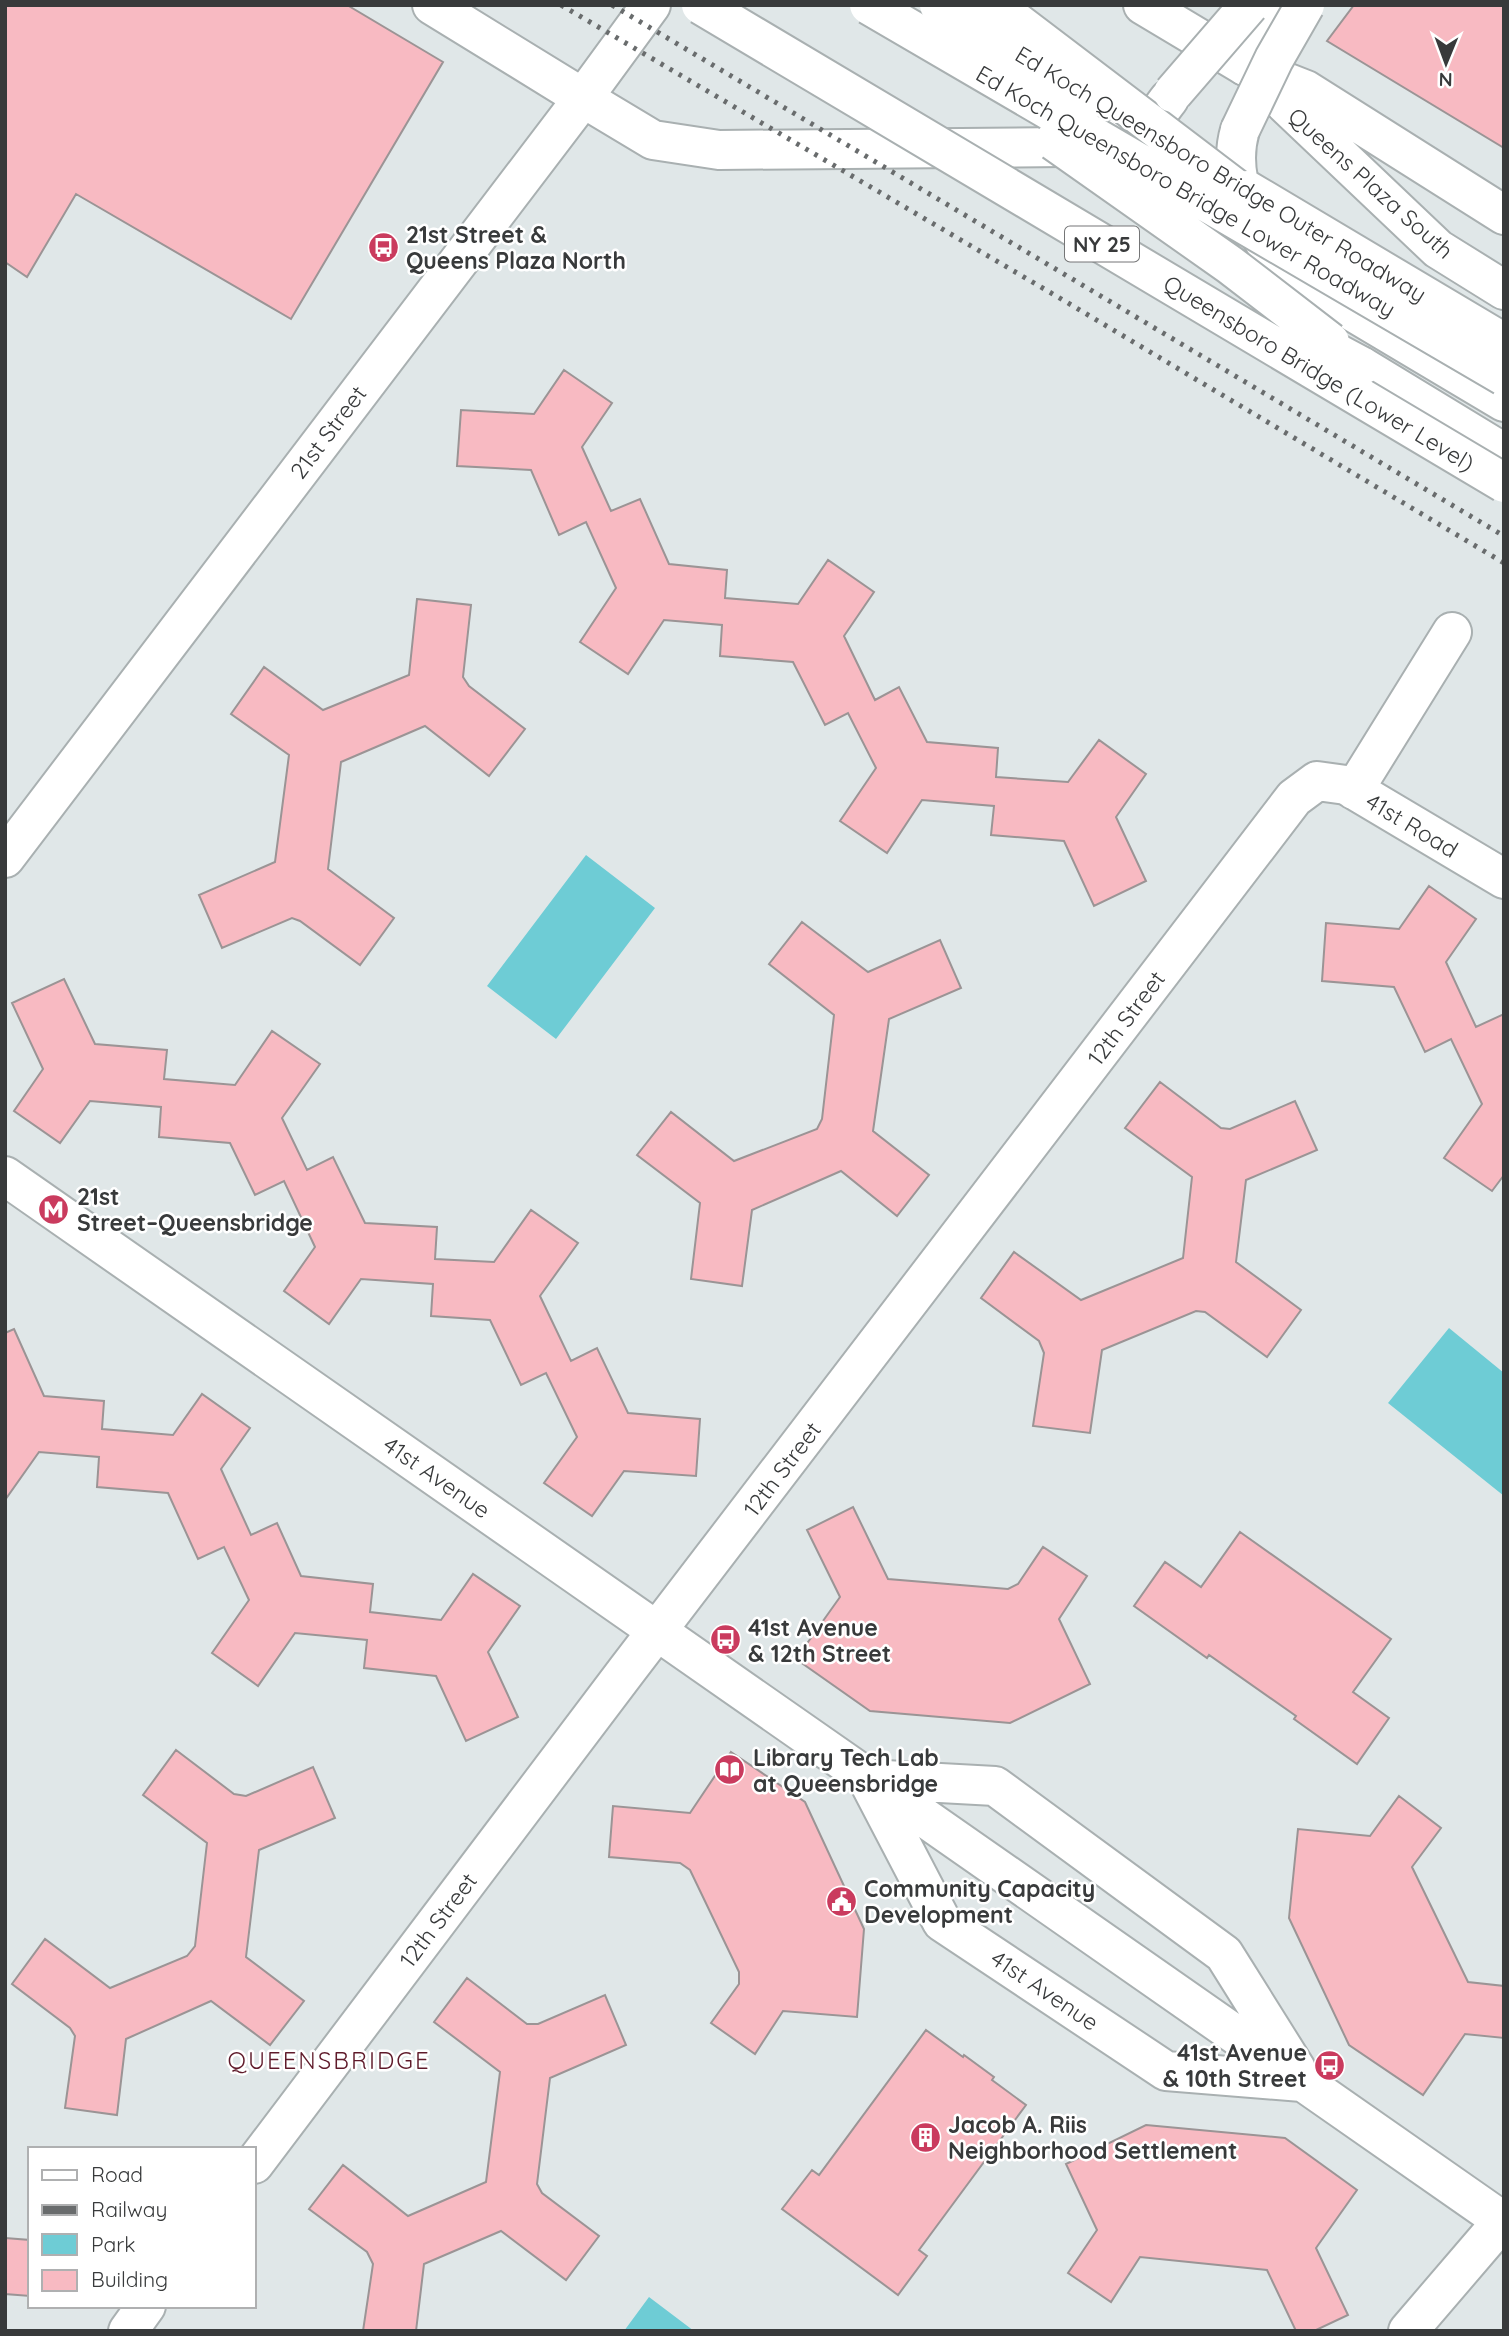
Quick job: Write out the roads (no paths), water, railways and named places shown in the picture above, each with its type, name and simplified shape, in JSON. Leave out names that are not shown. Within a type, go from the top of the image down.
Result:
[{"type":"main road","points":[[432,5],[653,140],[719,150],[1065,147],[1093,144],[1134,131],[1153,120],[1249,5]]},
{"type":"main road","name":"21st Street","points":[[5,858],[651,5]]},
{"type":"main road","name":"Queensboro Bridge (Lower Level)","points":[[701,5],[1504,483]]},
{"type":"main road","points":[[753,5],[1208,283],[1361,366],[1504,453]]},
{"type":"main road","points":[[839,5],[935,62],[1099,171],[1230,265],[1361,366]]},
{"type":"main road","name":"Ed Koch Queensboro Bridge Lower Roadway","points":[[869,5],[1504,376]]},
{"type":"main road","name":"Ed Koch Queensboro Bridge Outer Roadway","points":[[939,5],[1504,343]]},
{"type":"main road","points":[[994,5],[1418,331],[1504,388]]},
{"type":"main road","name":"Queens Plaza South","points":[[1143,5],[1245,66],[1306,90],[1504,215]]},
{"type":"main road","points":[[1245,66],[1269,21],[1281,5]]},
{"type":"main road","points":[[1305,5],[1274,59],[1240,130],[1236,167],[1242,195],[1256,227],[1287,269],[1317,290],[1504,402]]},
{"type":"main road","name":"Queens Plaza South","points":[[1245,66],[1438,249],[1504,290]]},
{"type":"main road","points":[[1354,790],[1452,632]]},
{"type":"main road","name":"41st Road","points":[[1317,781],[1346,785],[1504,880]]},
{"type":"main road","name":"12th Street","points":[[256,2161],[1294,798],[1317,781]]},
{"type":"main road","name":"41st Avenue","points":[[5,1177],[1503,2221]]},
{"type":"main road","name":"41st Avenue","points":[[867,1779],[995,1786],[1224,1954],[1304,2082]]},
{"type":"main road","name":"41st Avenue","points":[[867,1779],[942,1922],[1166,2071],[1304,2082]]},
{"type":"main road","points":[[1408,2331],[1503,2221]]},
{"type":"main road","points":[[128,2331],[145,2308]]},
{"type":"railway","points":[[561,5],[1504,563]]},
{"type":"railway","points":[[612,5],[1504,536]]},
{"type":"place","name":"21st Street & Queens Plaza North","points":[[383,247]]},
{"type":"place","name":"21st Street–Queensbridge","points":[[54,1209]]},
{"type":"place","name":"41st Avenue & 12th Street","points":[[725,1640]]},
{"type":"place","name":"Library Tech Lab at Queensbridge","points":[[730,1770]]},
{"type":"place","name":"Community Capacity Development","points":[[841,1901]]},
{"type":"place","name":"41st Avenue & 10th Street","points":[[1330,2065]]},
{"type":"place","name":"Jacob A. Riis Neighborhood Settlement","points":[[925,2137]]},
{"type":"district","name":"QUEENSBRIDGE","points":[[329,2060]]}]
